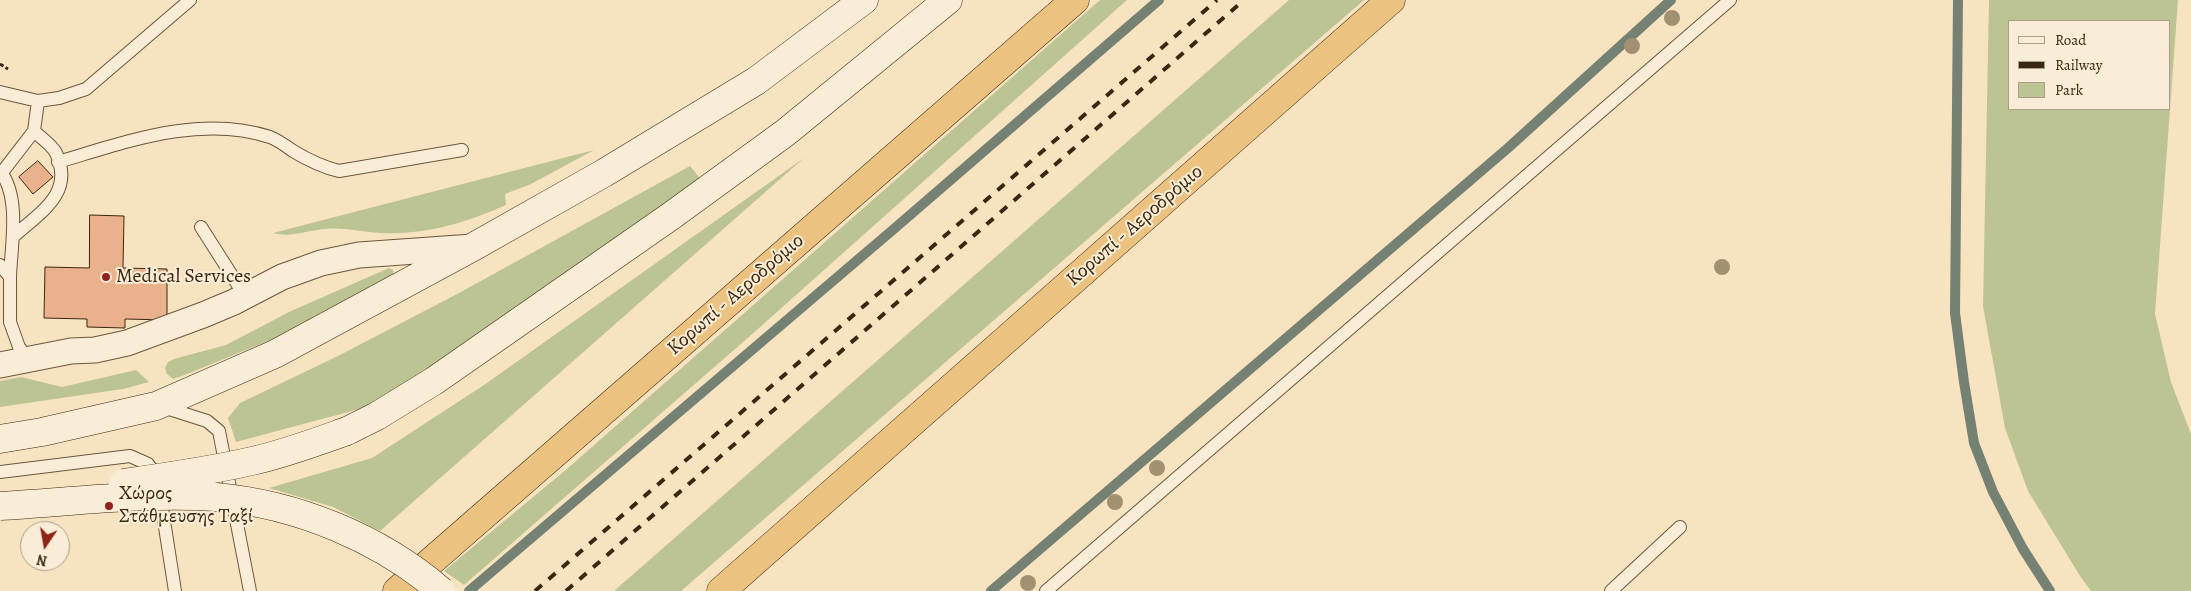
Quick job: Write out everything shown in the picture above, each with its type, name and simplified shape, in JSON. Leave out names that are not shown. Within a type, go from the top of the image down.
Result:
[{"type":"highway","name":"Κορωπί - Αεροδρόμιο","points":[[397,591],[1075,0]]},
{"type":"highway","name":"Κορωπί - Αεροδρόμιο","points":[[721,591],[1391,0]]},
{"type":"street","points":[[0,439],[42,432],[156,406],[275,354],[473,247],[604,173],[756,81],[864,0]]},
{"type":"street","points":[[0,502],[216,469],[300,448],[347,431],[377,416],[434,381],[672,216],[785,133],[948,0]]},
{"type":"street","points":[[0,365],[71,351],[95,350],[127,343],[245,296],[282,277],[321,263],[359,255],[473,247]]},
{"type":"street","points":[[0,506],[154,497],[217,497],[272,507],[327,523],[378,547],[441,591]]},
{"type":"lane","points":[[0,92],[38,102],[59,98],[86,89],[190,0]]},
{"type":"lane","points":[[1046,591],[1730,0]]},
{"type":"lane","points":[[28,359],[19,347],[10,322],[10,277],[13,237],[10,194],[1,172],[34,131],[38,102]]},
{"type":"lane","points":[[58,162],[148,136],[220,128],[245,131],[272,138],[324,167],[338,171],[462,150]]},
{"type":"lane","points":[[13,237],[56,197],[62,186],[62,174],[55,152],[34,131]]},
{"type":"lane","points":[[201,227],[245,296]]},
{"type":"lane","points":[[0,264],[10,277]]},
{"type":"lane","points":[[156,406],[207,421],[219,431],[250,591]]},
{"type":"lane","points":[[0,472],[130,456],[148,464],[157,476],[174,591]]},
{"type":"lane","points":[[1611,591],[1680,527]]},
{"type":"green space","points":[[1100,0],[1127,0],[750,336],[464,585],[444,571],[568,468]]},
{"type":"green space","points":[[1289,0],[1364,0],[681,591],[614,591]]},
{"type":"green space","points":[[1989,0],[2178,0],[2171,96],[2171,20],[2008,20],[2008,110],[2170,110],[2155,314],[2171,382],[2191,434],[2191,591],[2091,591],[2028,491],[2005,428],[1983,306]]},
{"type":"green space","points":[[594,150],[531,184],[505,194],[506,205],[445,227],[397,233],[333,229],[287,235],[273,233]]},
{"type":"green space","points":[[804,158],[380,531],[333,507],[269,488],[372,458],[484,385]]},
{"type":"green space","points":[[690,166],[703,182],[443,364],[367,407],[236,442],[228,418],[240,403],[338,356],[459,293]]},
{"type":"green space","points":[[389,268],[393,270],[394,276],[303,327],[182,376],[173,379],[167,374],[165,368],[168,362],[174,359],[226,345],[291,311]]},
{"type":"green space","points":[[136,370],[149,382],[123,389],[0,407],[0,381],[21,377],[62,387]]},
{"type":"building","points":[[38,161],[53,177],[33,194],[19,177]]},
{"type":"building","name":"Medical Services","points":[[90,215],[124,216],[123,268],[167,269],[167,320],[125,319],[125,328],[87,327],[87,319],[44,318],[45,267],[89,268]]},
{"type":"waterway","points":[[469,591],[1159,0]]},
{"type":"waterway","points":[[991,591],[1508,148],[1671,0]]},
{"type":"waterway","points":[[1958,0],[1955,313],[1964,382],[1974,443],[1993,492],[2023,549],[2050,591]]},
{"type":"railway","points":[[535,591],[1217,0]]},
{"type":"railway","points":[[566,591],[1244,0]]},
{"type":"place","name":"Medical Services","points":[[106,277]]},
{"type":"place","name":"Χώρος Στάθμευσης Ταξί","points":[[109,506]]}]
